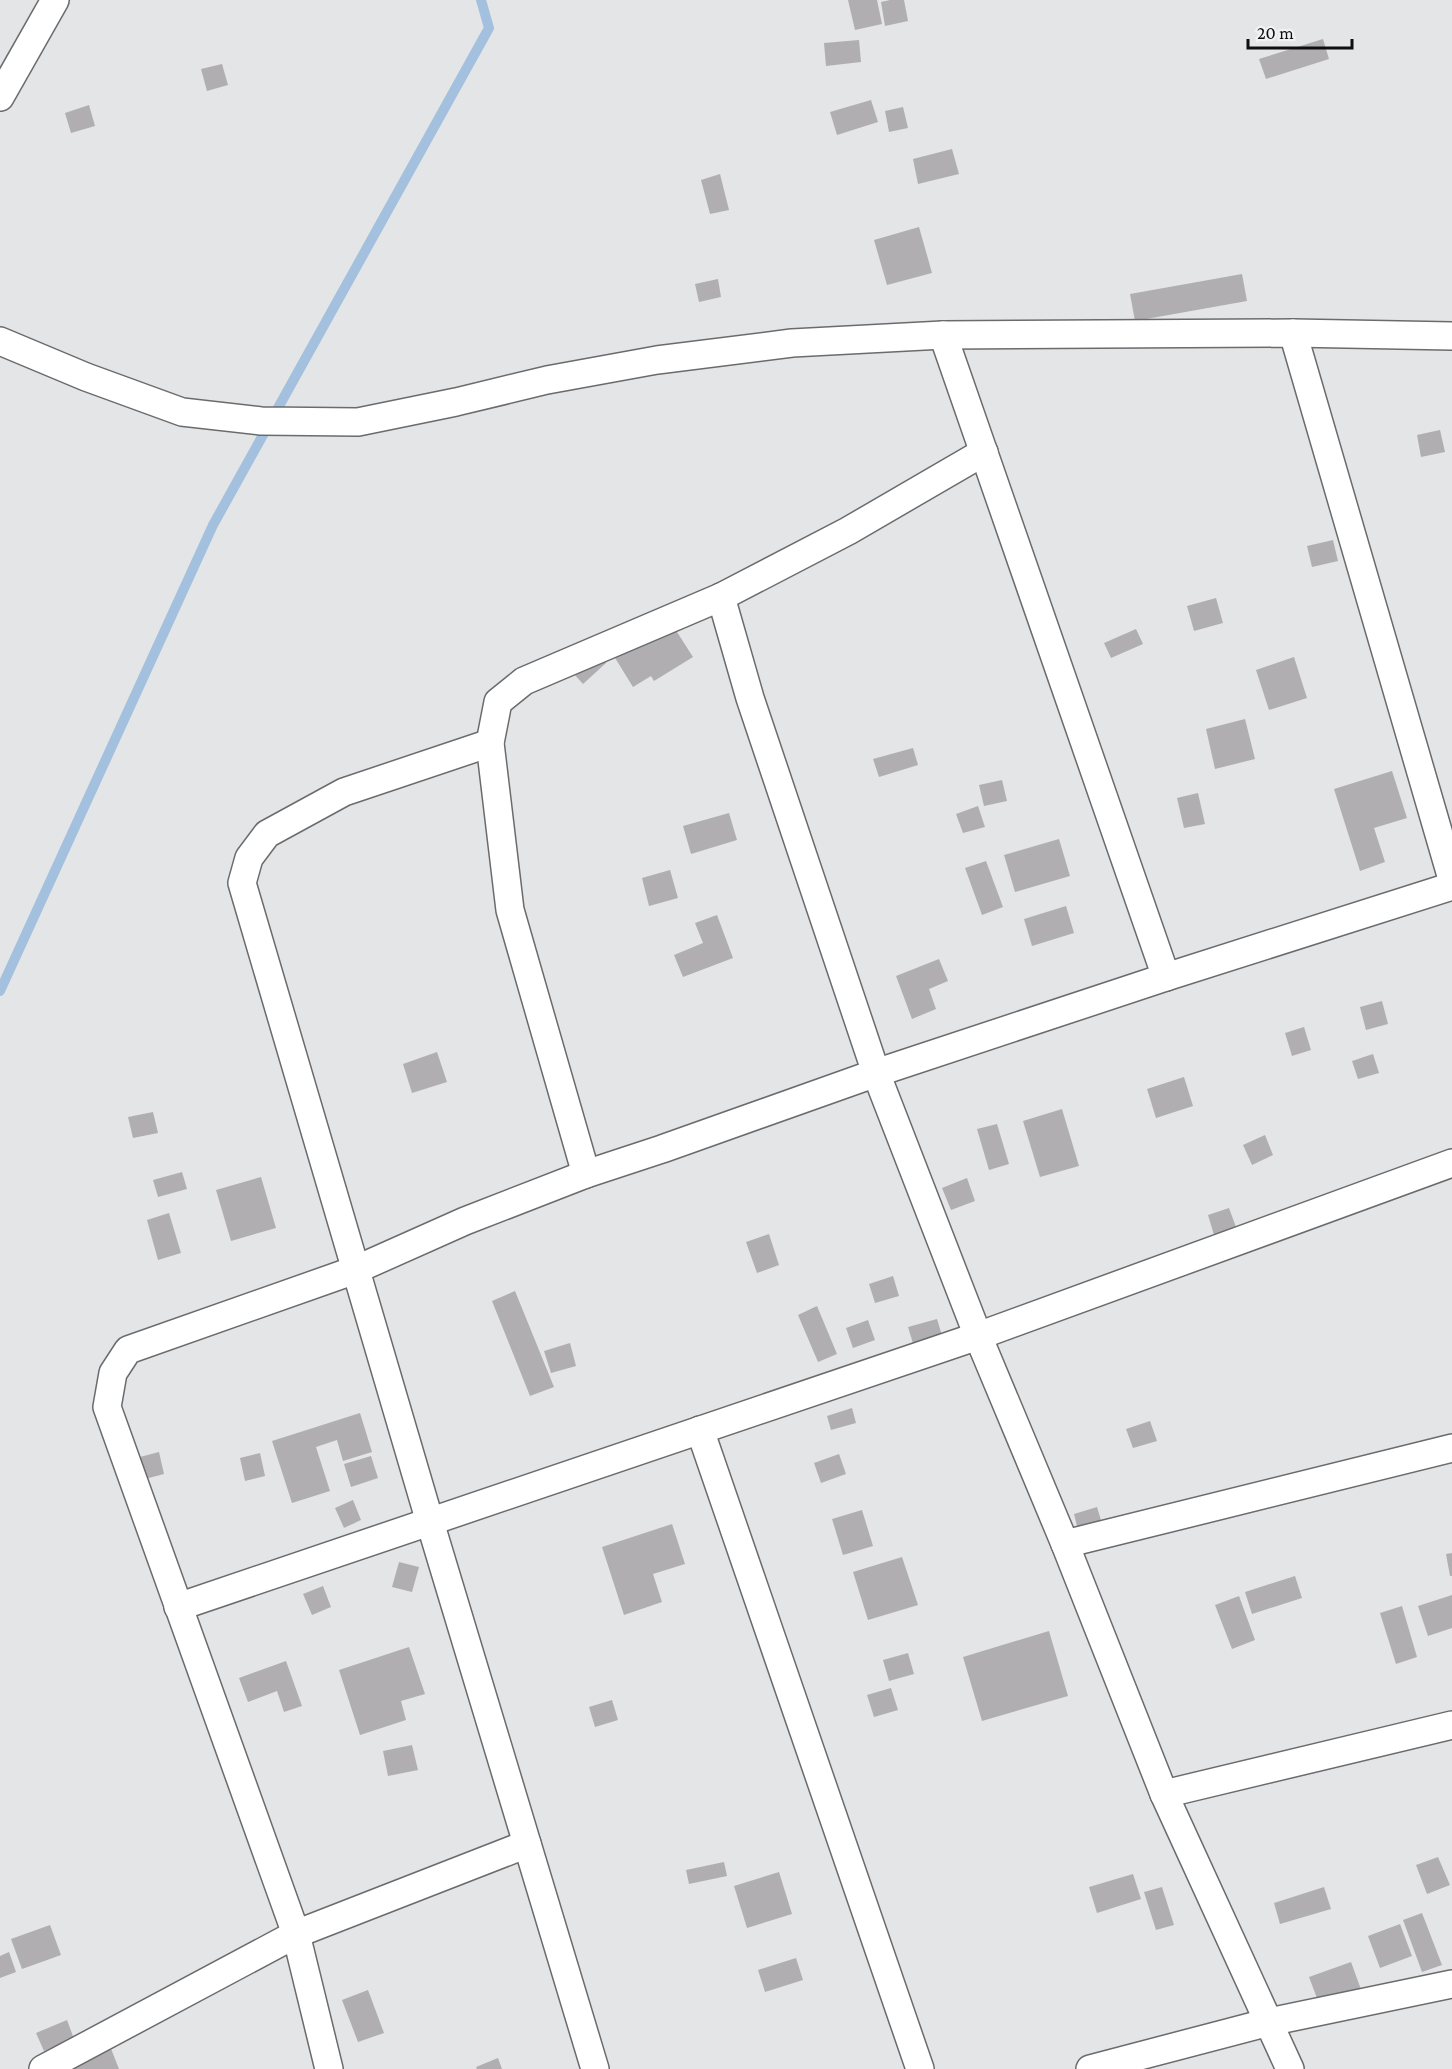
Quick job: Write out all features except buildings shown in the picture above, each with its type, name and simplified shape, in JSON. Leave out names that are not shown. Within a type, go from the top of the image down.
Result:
[{"type":"street","points":[[0,97],[56,0]]},
{"type":"street","points":[[1293,333],[1452,879]]},
{"type":"street","points":[[0,341],[86,377],[182,412],[261,422],[358,422],[547,380],[657,360],[792,343],[943,335],[1293,333],[1452,336]]},
{"type":"street","points":[[943,335],[1166,977]]},
{"type":"street","points":[[586,1174],[510,910],[490,743],[498,702],[524,681],[721,597],[848,531],[984,452]]},
{"type":"street","points":[[721,597],[750,698],[876,1073],[978,1336],[1065,1544],[1164,1794],[1290,2069]]},
{"type":"street","points":[[490,743],[344,792],[267,834],[249,858],[242,883],[430,1522],[595,2069]]},
{"type":"street","points":[[329,2069],[296,1934],[107,1407],[113,1373],[128,1350],[355,1270],[465,1221],[586,1174],[876,1073],[1452,886]]},
{"type":"street","points":[[178,1607],[978,1336],[1452,1163]]},
{"type":"street","points":[[700,1430],[920,2069]]},
{"type":"street","points":[[1065,1544],[1452,1449]]},
{"type":"street","points":[[1164,1794],[1452,1725]]},
{"type":"street","points":[[43,2069],[296,1934],[527,1844]]},
{"type":"street","points":[[1090,2069],[1269,2022],[1452,1984]]},
{"type":"waterway","points":[[0,991],[213,525],[489,28],[481,0]]}]
